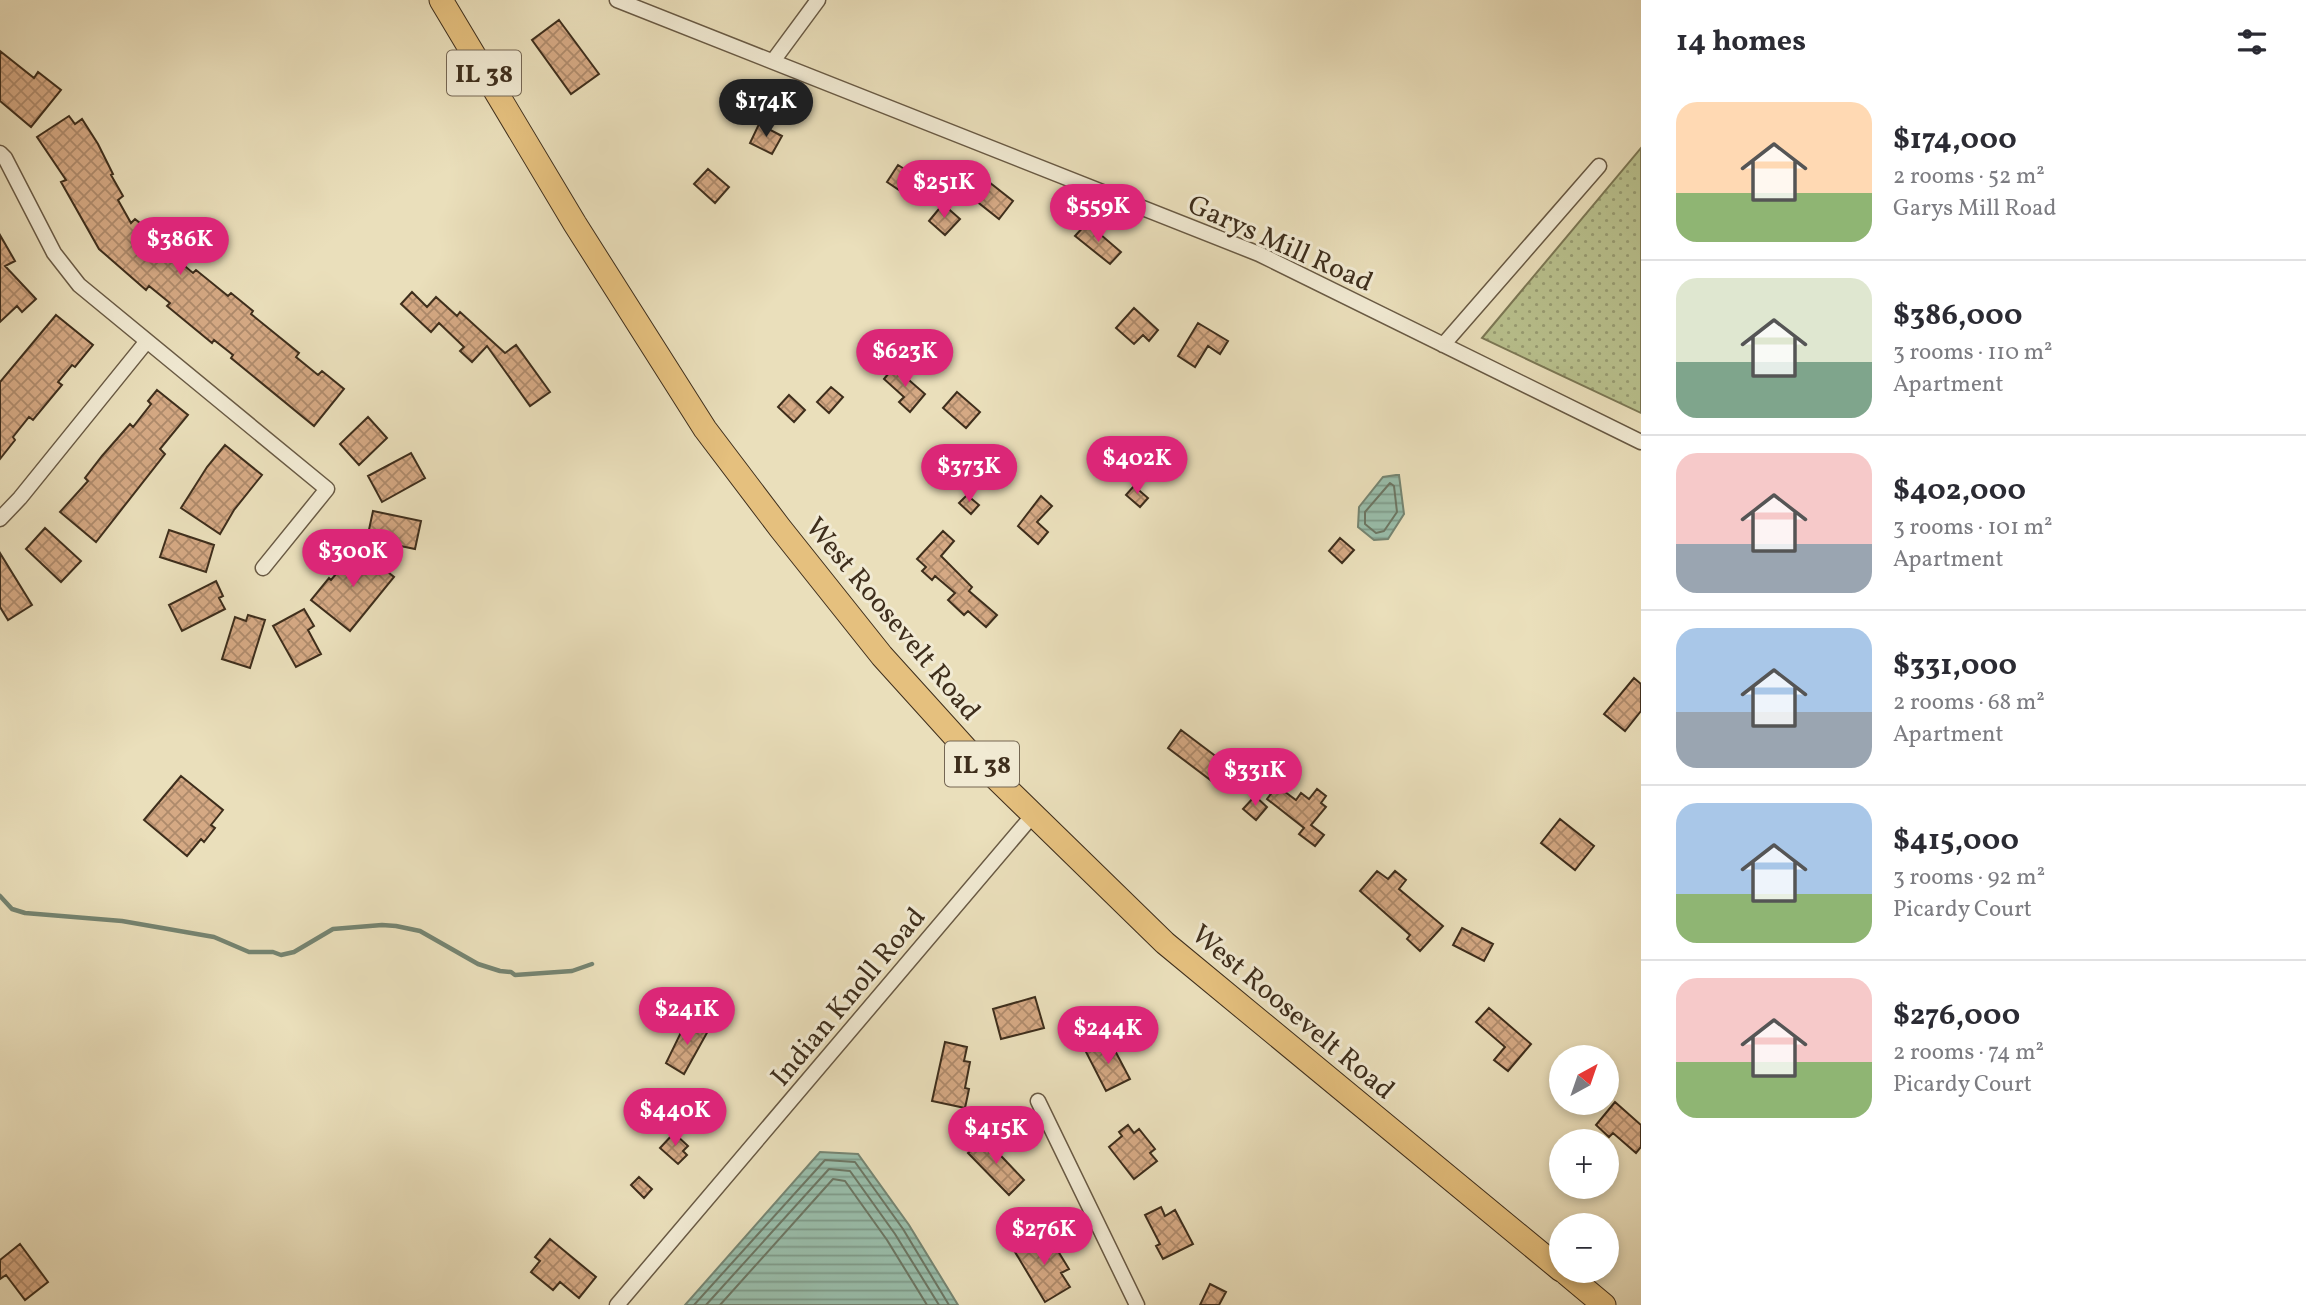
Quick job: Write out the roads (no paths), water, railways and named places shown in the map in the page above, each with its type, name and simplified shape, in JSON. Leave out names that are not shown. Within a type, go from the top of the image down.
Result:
[{"type":"main road","name":"West Roosevelt Road","points":[[441,0],[575,224],[705,429],[882,656],[967,750],[1130,911],[1549,1259]]},
{"type":"main road","name":"West Roosevelt Road","points":[[1578,1283],[1604,1305]]},
{"type":"street","name":"Garys Mill Road","points":[[617,0],[1259,254],[1641,442]]},
{"type":"street","points":[[774,61],[818,0]]},
{"type":"street","points":[[0,153],[66,271],[79,285],[327,489],[263,568]]},
{"type":"street","points":[[1443,345],[1599,166]]},
{"type":"street","points":[[0,519],[147,341]]},
{"type":"street","name":"Indian Knoll Road","points":[[617,1305],[1033,815]]},
{"type":"street","points":[[1038,1101],[1137,1305]]},
{"type":"water","points":[[1399,475],[1404,514],[1388,539],[1374,540],[1358,527],[1359,507],[1383,477]]},
{"type":"water","points":[[820,1152],[858,1154],[909,1225],[958,1305],[685,1305]]},
{"type":"waterway","points":[[0,896],[12,909],[25,913],[122,921],[214,937],[249,952],[273,952],[281,955],[294,952],[333,929],[382,925],[420,931],[478,964],[515,975],[572,971],[592,964]]}]
